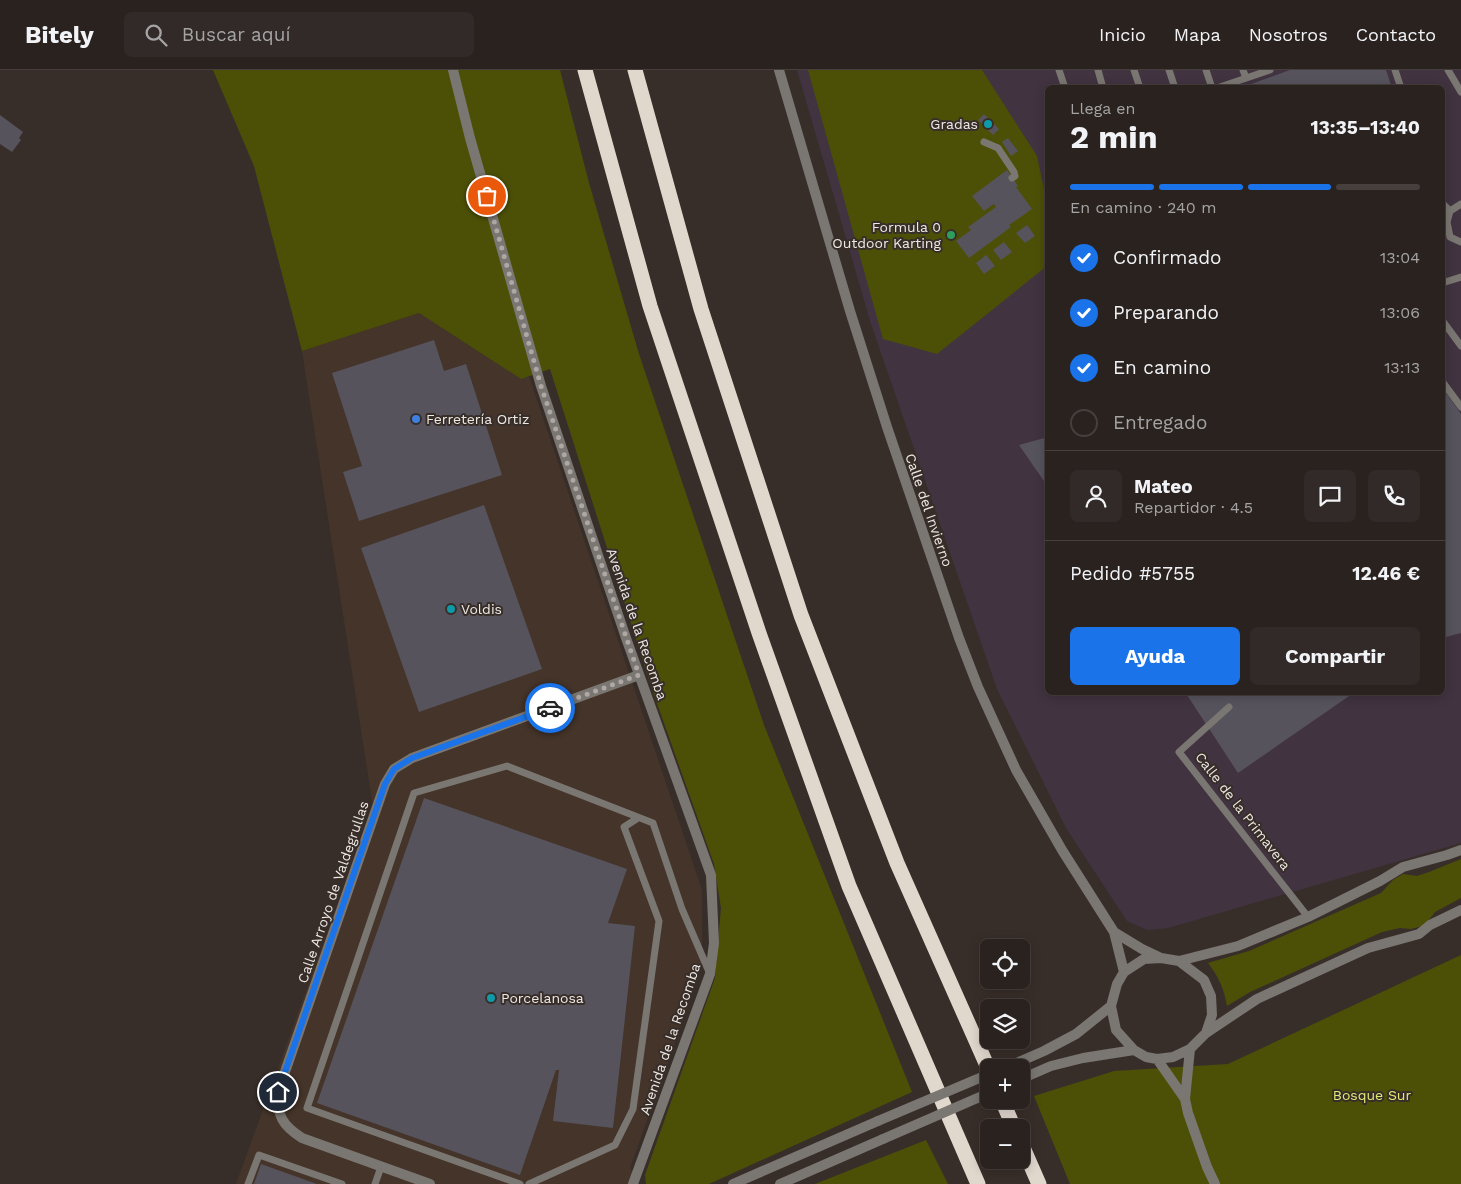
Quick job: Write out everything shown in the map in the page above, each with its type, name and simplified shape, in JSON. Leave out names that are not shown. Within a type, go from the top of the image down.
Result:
[{"type":"highway","points":[[585,70],[650,306],[759,633],[849,886],[978,1184]]},
{"type":"highway","points":[[635,70],[701,308],[801,615],[896,863],[984,1059]]},
{"type":"highway","points":[[1030,1164],[1039,1184]]},
{"type":"street","name":"Avenida de la Recomba","points":[[453,70],[473,148],[541,386],[639,675],[711,875],[714,943],[710,974],[633,1184]]},
{"type":"street","name":"Calle del Invierno","points":[[779,70],[850,311],[881,408],[959,638],[978,687],[1004,745],[1032,800],[1114,932]]},
{"type":"street","name":"Calle Arroyo de Valdegrullas","points":[[430,1184],[302,1138],[289,1130],[281,1119],[277,1106],[278,1092],[385,784],[394,769],[412,758],[639,675]]},
{"type":"street","points":[[1461,850],[1403,867],[1380,881],[1308,917],[1238,946],[1179,961],[1161,958],[1144,959],[1124,972],[1117,984],[1111,1006],[1116,1030],[1134,1050],[1146,1056],[1157,1058],[1173,1057],[1190,1049],[1206,1034],[1257,999],[1368,948],[1419,934],[1430,925],[1461,910]]},
{"type":"street","points":[[1114,932],[1136,946],[1161,958]]},
{"type":"street","points":[[1114,932],[1124,972]]},
{"type":"street","points":[[1179,961],[1204,980],[1211,996],[1212,1015],[1206,1034]]},
{"type":"street","points":[[1026,1059],[1076,1034],[1111,1006]]},
{"type":"street","points":[[1190,1049],[1185,1099],[1188,1113],[1214,1184]]},
{"type":"street","points":[[1030,1075],[1051,1066],[1083,1058],[1134,1050]]},
{"type":"street","points":[[1157,1058],[1185,1099]]},
{"type":"street","points":[[733,1184],[980,1078]]},
{"type":"street","points":[[780,1184],[980,1097]]},
{"type":"lane","points":[[1059,70],[1064,85]]},
{"type":"lane","points":[[1098,70],[1102,85]]},
{"type":"lane","points":[[1134,70],[1139,85]]},
{"type":"lane","points":[[1169,70],[1174,85]]},
{"type":"lane","points":[[1206,70],[1211,85]]},
{"type":"lane","points":[[1243,70],[1246,78]]},
{"type":"lane","points":[[1226,85],[1270,70]]},
{"type":"lane","points":[[1395,70],[1400,85]]},
{"type":"lane","points":[[1448,70],[1461,92]]},
{"type":"lane","points":[[984,142],[998,148],[1014,172],[1015,176],[1012,178]]},
{"type":"lane","points":[[1461,204],[1450,211],[1447,222],[1450,237],[1461,242]]},
{"type":"lane","points":[[1445,206],[1450,211]]},
{"type":"lane","points":[[1445,282],[1459,277],[1461,285]]},
{"type":"lane","points":[[1445,324],[1461,346]]},
{"type":"lane","points":[[1445,385],[1461,407]]},
{"type":"lane","name":"Calle de la Primavera","points":[[1229,707],[1179,752],[1308,917]]},
{"type":"lane","points":[[520,1184],[307,1108],[414,793],[507,766],[653,823],[682,909],[710,974]]},
{"type":"lane","points":[[529,1184],[615,1144],[633,1109],[658,920],[624,827],[638,818]]},
{"type":"lane","points":[[248,1184],[259,1155],[342,1184]]},
{"type":"lane","points":[[375,1184],[381,1167]]},
{"type":"shaded area","points":[[797,70],[1461,70],[1461,843],[1168,928],[1147,930],[1127,921],[1066,828],[997,689],[871,324]]},
{"type":"shaded area","points":[[419,313],[521,379],[529,376],[702,890],[702,967],[630,1168],[639,1184],[236,1184],[373,807],[302,351]]},
{"type":"green space","points":[[213,70],[560,70],[589,183],[639,354],[764,725],[912,1092],[709,1184],[646,1184],[645,1175],[715,978],[721,908],[714,864],[653,692],[550,369],[521,379],[419,313],[302,351],[254,166]]},
{"type":"green space","name":"Formula 0 Outdoor Karting","points":[[808,70],[982,70],[1037,156],[1045,194],[1045,268],[937,354],[883,339]]},
{"type":"green space","points":[[1461,859],[1461,898],[1435,912],[1422,926],[1382,932],[1250,992],[1227,1006],[1220,983],[1208,963],[1249,951],[1381,893],[1393,880],[1403,874],[1417,876]]},
{"type":"green space","name":"Bosque Sur","points":[[1461,955],[1461,1184],[1070,1184],[1034,1096],[1114,1071],[1228,1064]]},
{"type":"green space","points":[[926,1140],[948,1184],[815,1184]]},
{"type":"building","points":[[1290,70],[1386,70],[1391,85],[1248,85]]},
{"type":"building","name":"Gradas","points":[[984,114],[999,129],[993,135],[978,120]]},
{"type":"building","points":[[0,115],[23,132],[19,138],[21,140],[12,152],[0,144]]},
{"type":"building","points":[[1008,138],[1018,151],[1011,156],[1002,142]]},
{"type":"building","points":[[1007,170],[1018,186],[1016,187],[1032,209],[969,258],[956,241],[971,230],[968,227],[996,207],[994,204],[984,211],[972,196]]},
{"type":"building","points":[[1027,225],[1035,236],[1025,243],[1016,233]]},
{"type":"building","points":[[1004,242],[1012,252],[1001,260],[993,250]]},
{"type":"building","points":[[986,255],[995,266],[984,274],[976,263]]},
{"type":"building","name":"Ferretería Ortiz","points":[[434,340],[444,371],[466,364],[502,475],[359,521],[343,472],[362,466],[332,373]]},
{"type":"building","points":[[1445,391],[1461,414],[1461,633],[1445,637]]},
{"type":"building","points":[[1045,438],[1045,483],[1019,445]]},
{"type":"building","name":"Voldis","points":[[484,505],[542,669],[419,712],[361,548]]},
{"type":"building","points":[[1187,695],[1351,695],[1238,773]]},
{"type":"building","name":"Porcelanosa","points":[[424,798],[627,869],[608,923],[635,926],[613,1128],[553,1121],[559,1070],[556,1070],[520,1175],[317,1103]]},
{"type":"building","points":[[261,1164],[317,1184],[254,1184]]},
{"type":"way so far","points":[[487,196],[541,386],[639,675],[550,708]]},
{"type":"place","name":"Gradas","points":[[988,124]]},
{"type":"place","name":"Formula 0 Outdoor Karting","points":[[951,235]]},
{"type":"place","name":"Ferretería Ortiz","points":[[416,419]]},
{"type":"place","name":"Voldis","points":[[451,609]]},
{"type":"place","name":"Porcelanosa","points":[[491,998]]},
{"type":"route","points":[[278,1092],[385,784],[394,769],[412,758],[550,708]]}]
